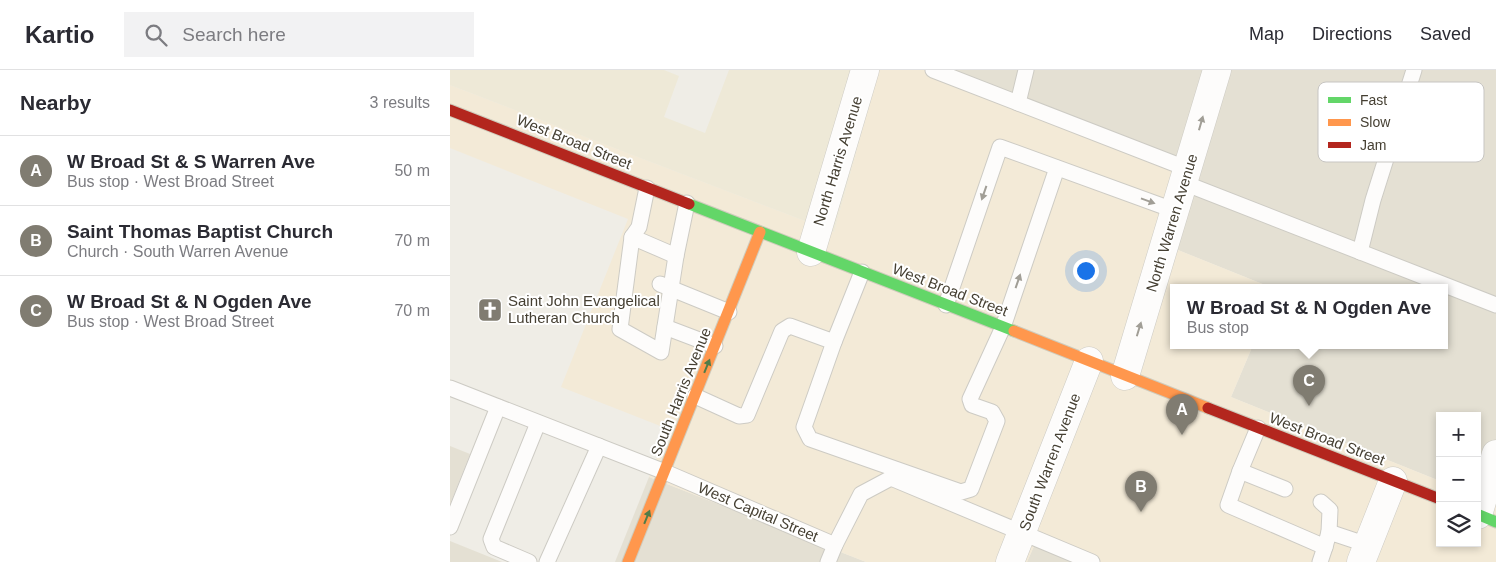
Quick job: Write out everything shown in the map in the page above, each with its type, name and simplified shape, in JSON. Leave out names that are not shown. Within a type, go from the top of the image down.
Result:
[{"type":"main road","name":"West Broad Street","points":[[450,110],[1436,497]]},
{"type":"main road","name":"South Harris Avenue","points":[[628,562],[760,232]]},
{"type":"street","name":"North Harris Avenue","points":[[811,252],[865,70]]},
{"type":"street","name":"North Warren Avenue","points":[[1125,376],[1217,70]]},
{"type":"street","name":"South Warren Avenue","points":[[1010,562],[1089,361]]},
{"type":"street","points":[[1484,517],[1496,454]]},
{"type":"street","points":[[1364,553],[1393,481]]},
{"type":"lane","points":[[933,70],[1018,103],[1360,252],[1442,284]]},
{"type":"lane","points":[[1018,103],[1026,70]]},
{"type":"lane","points":[[1410,82],[1414,70]]},
{"type":"lane","points":[[946,305],[1000,147],[1176,211]]},
{"type":"lane","points":[[1360,252],[1385,162]]},
{"type":"lane","points":[[862,272],[834,342],[804,427],[810,439],[961,492],[970,489],[997,421],[992,412],[972,405],[970,399],[1003,327],[1057,168]]},
{"type":"lane","points":[[647,188],[639,227],[632,237],[628,300],[620,329],[661,352],[666,286],[676,256],[687,203]]},
{"type":"lane","points":[[632,237],[676,256]]},
{"type":"lane","points":[[666,286],[729,312]]},
{"type":"lane","points":[[1448,286],[1496,305]]},
{"type":"lane","points":[[663,318],[715,346]]},
{"type":"lane","points":[[695,396],[739,416],[746,415],[782,331],[790,326],[834,342]]},
{"type":"lane","name":"West Capital Street","points":[[450,388],[665,472],[835,546],[860,494],[891,478],[1021,534],[1092,562]]},
{"type":"lane","points":[[450,526],[498,407]]},
{"type":"lane","points":[[529,562],[494,547],[491,540],[538,423]]},
{"type":"lane","points":[[1258,428],[1228,505],[1325,547]]},
{"type":"lane","points":[[547,562],[599,446]]},
{"type":"lane","points":[[1240,471],[1285,489]]},
{"type":"lane","points":[[1320,562],[1329,532],[1330,510],[1321,502]]},
{"type":"lane","points":[[1329,532],[1364,553]]},
{"type":"lane","points":[[828,562],[835,546]]},
{"type":"shaded area","points":[[450,70],[664,70],[679,76],[664,117],[705,133],[729,70],[879,70],[834,232],[450,85]]},
{"type":"shaded area","points":[[879,70],[949,70],[1196,170],[1173,248],[1263,284],[1170,284],[1170,349],[1251,349],[1231,397],[1436,479],[1436,547],[1481,547],[1481,497],[1496,503],[1496,562],[1080,562],[1035,544],[1027,562],[866,562],[649,477],[668,429],[561,387],[628,219],[450,148],[450,85],[834,232]]},
{"type":"shaded area","points":[[949,70],[1496,70],[1496,503],[1481,497],[1481,412],[1436,412],[1436,479],[1231,397],[1251,349],[1448,349],[1448,284],[1263,284],[1173,248]]},
{"type":"shaded area","points":[[450,446],[470,454],[450,504]]},
{"type":"shaded area","points":[[649,477],[866,562],[615,562]]},
{"type":"shaded area","points":[[450,541],[502,562],[450,562]]},
{"type":"shaded area","points":[[1035,544],[1080,562],[1027,562]]},
{"type":"traffic: fast","points":[[689,204],[1014,331]]},
{"type":"traffic: fast","points":[[1481,516],[1496,522]]},
{"type":"traffic: slow","points":[[628,562],[760,232]]},
{"type":"traffic: slow","points":[[1014,331],[1208,408]]},
{"type":"traffic: jam","points":[[450,110],[689,204]]},
{"type":"traffic: jam","points":[[1208,408],[1436,497]]},
{"type":"place","name":"Saint John Evangelical Lutheran Church","points":[[490,310]]},
{"type":"place","name":"W Broad St & N Ogden Ave","points":[[1309,406]]},
{"type":"place","name":"W Broad St & S Warren Ave","points":[[1182,435]]},
{"type":"place","name":"Saint Thomas Baptist Church","points":[[1141,512]]}]
